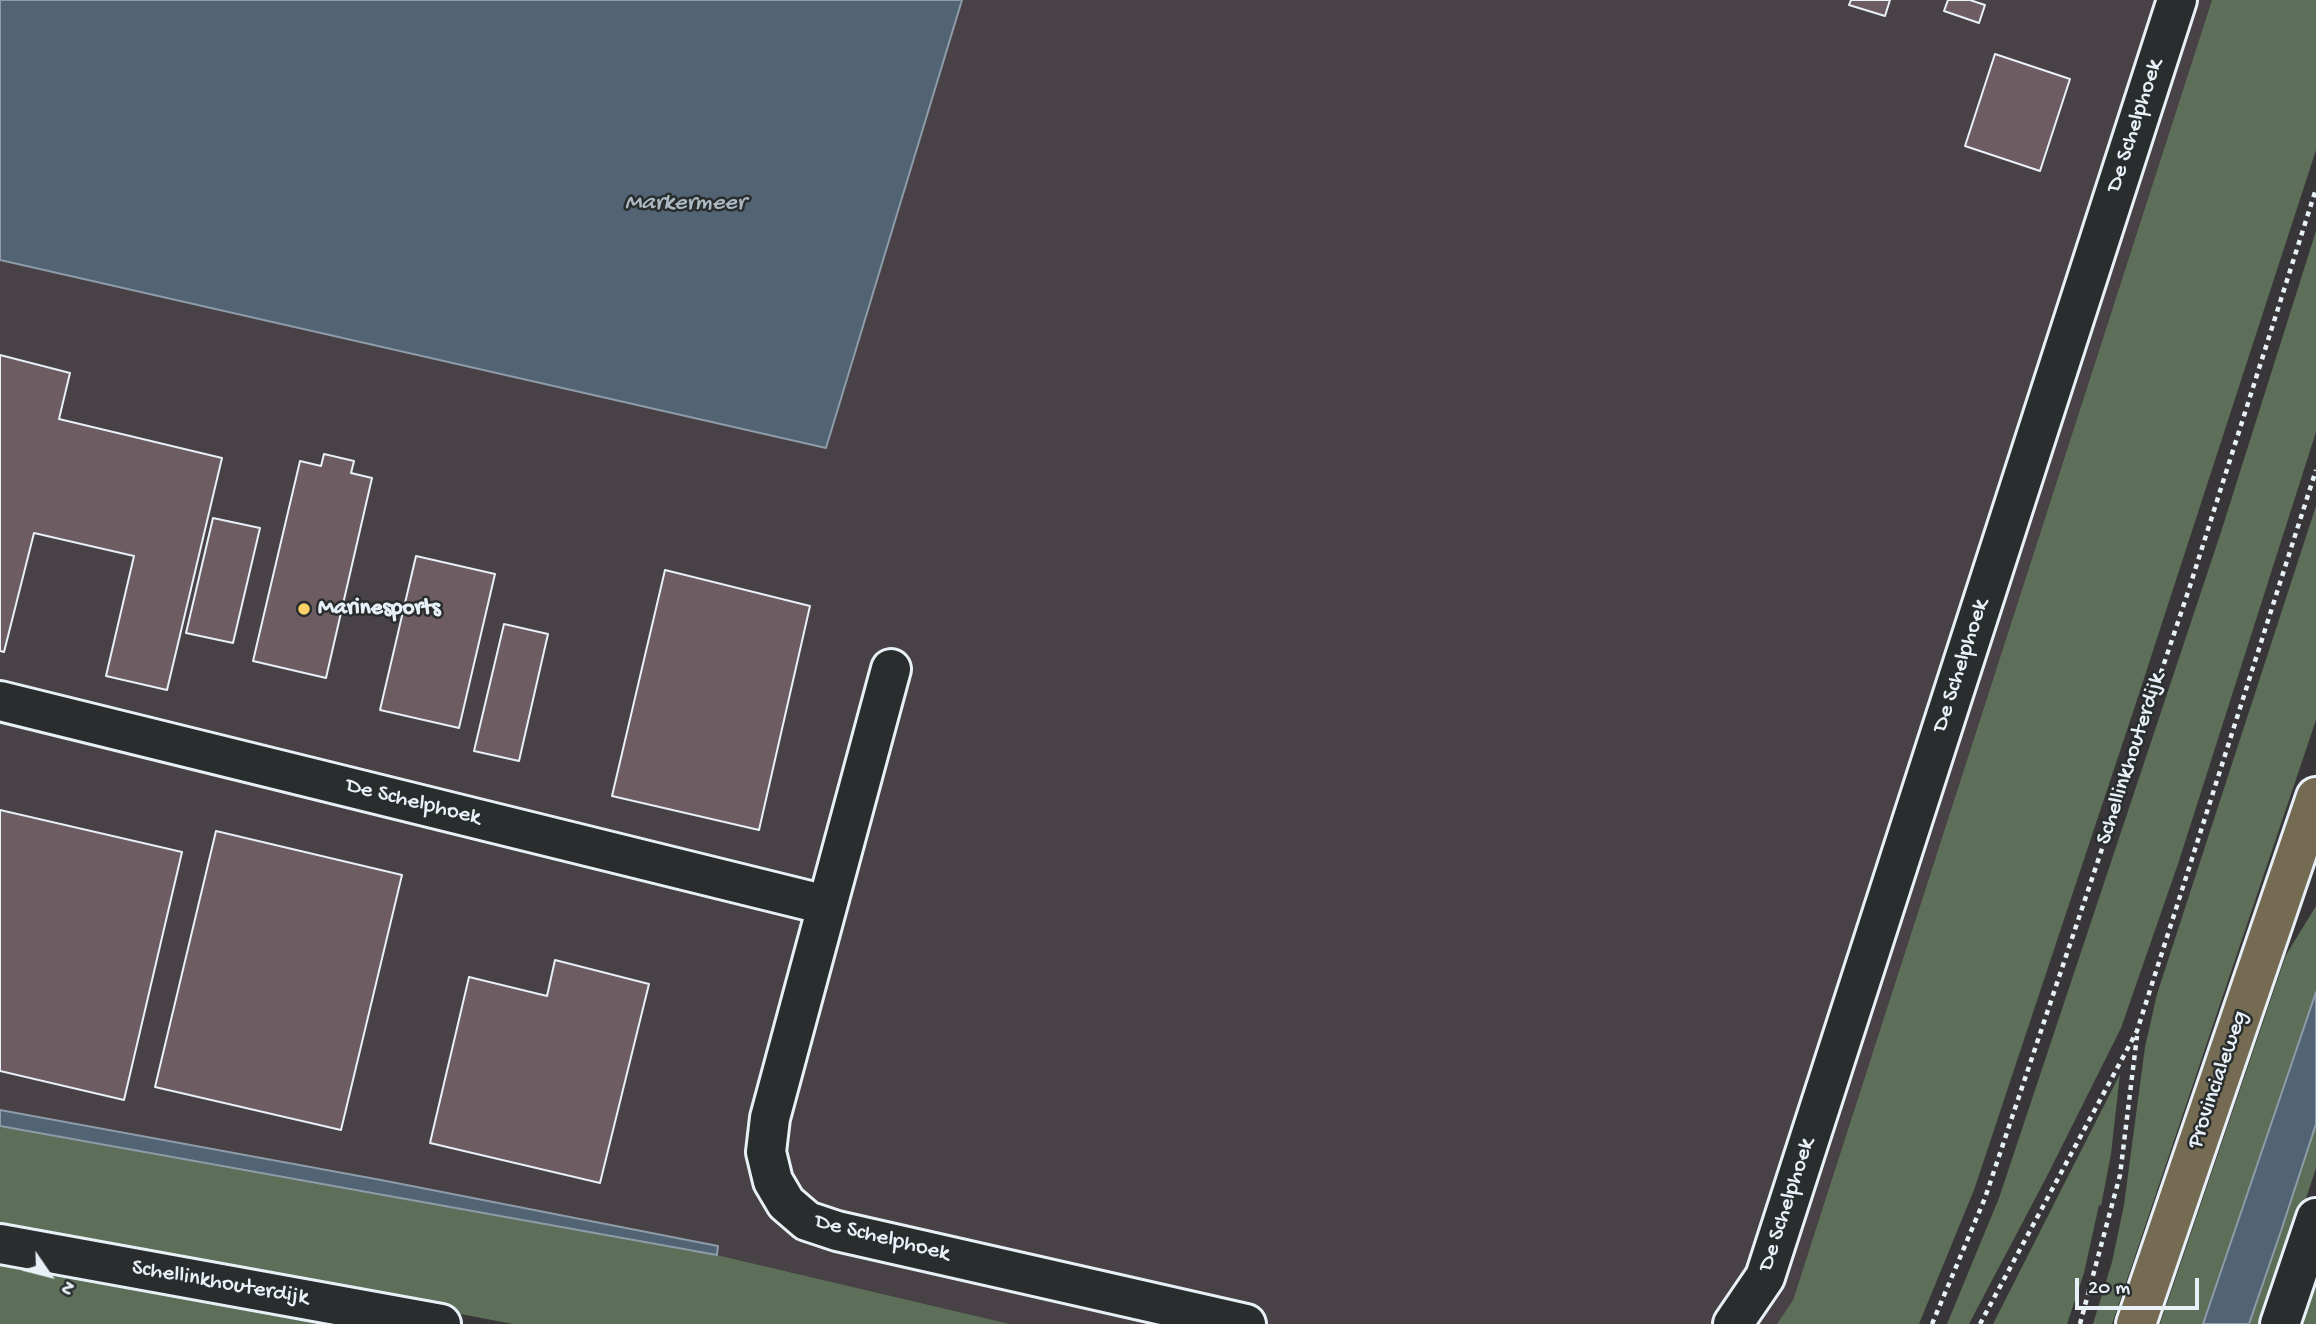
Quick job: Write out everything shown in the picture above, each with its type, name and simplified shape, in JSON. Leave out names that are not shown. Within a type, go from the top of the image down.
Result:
[{"type":"main road","name":"Provincialeweg","points":[[2301,836],[2316,780]]},
{"type":"main road","name":"Provincialeweg","points":[[2136,1324],[2316,797]]},
{"type":"street","name":"De Schelphoek","points":[[1734,1324],[1765,1277],[2177,0]]},
{"type":"street","name":"De Schelphoek","points":[[891,669],[770,1118],[766,1152],[773,1181],[786,1203],[807,1221],[837,1231],[1232,1321]]},
{"type":"street","name":"De Schelphoek","points":[[0,701],[827,905]]},
{"type":"street","points":[[2280,1324],[2316,1218]]},
{"type":"street","name":"Schellinkhouterdijk","points":[[0,1244],[441,1324]]},
{"type":"path","name":"Schellinkhouterdijk","points":[[1932,1324],[1985,1198],[2189,589],[2316,189]]},
{"type":"path","points":[[1980,1324],[2137,1031],[2316,470]]},
{"type":"path","points":[[2080,1324],[2120,1175],[2137,1031]]},
{"type":"shaded area","points":[[962,0],[2212,0],[1793,1300],[1777,1324],[1010,1324],[717,1255],[718,1246],[381,1180],[0,1110],[0,260],[187,301],[933,90]]},
{"type":"green space","points":[[2212,0],[2316,0],[2316,150],[2135,706],[1974,1190],[1919,1324],[1777,1324],[1793,1300]]},
{"type":"green space","points":[[2316,231],[2316,432],[2178,864],[2121,1028],[2046,1178],[1969,1324],[1947,1324],[1999,1198],[2221,532]]},
{"type":"green space","points":[[2316,506],[2316,720],[2112,1324],[2093,1324],[2112,1262],[2124,1205],[2145,1047],[2157,994]]},
{"type":"green space","points":[[2316,906],[2316,992],[2203,1324],[2160,1324],[2286,955]]},
{"type":"green space","points":[[2120,1074],[2111,1154],[2101,1206],[2099,1205],[2084,1273],[2067,1324],[1993,1324]]},
{"type":"green space","points":[[2316,1124],[2316,1168],[2265,1324],[2249,1324]]},
{"type":"green space","points":[[0,1126],[717,1255],[1010,1324],[513,1324],[0,1227]]},
{"type":"green space","points":[[0,1259],[358,1324],[0,1324]]},
{"type":"green space","points":[[2316,1267],[2316,1324],[2297,1324]]},
{"type":"water","name":"Markermeer","points":[[0,0],[962,0],[826,448],[0,260]]},
{"type":"water","points":[[2316,992],[2316,1124],[2281,1231],[2249,1324],[2203,1324]]},
{"type":"water","points":[[0,1110],[381,1180],[718,1246],[717,1255],[0,1126]]},
{"type":"building","points":[[1851,0],[1890,0],[1885,16],[1849,5]]},
{"type":"building","points":[[1948,0],[1970,0],[1985,5],[1979,23],[1944,11]]},
{"type":"building","points":[[1995,54],[2070,79],[2040,171],[1965,146]]},
{"type":"building","points":[[0,355],[70,373],[59,419],[222,458],[167,690],[106,676],[134,556],[34,533],[4,652],[0,651]]},
{"type":"building","points":[[324,454],[354,461],[351,473],[372,478],[326,678],[253,661],[300,461],[321,466]]},
{"type":"building","points":[[213,518],[260,528],[233,643],[186,633]]},
{"type":"building","points":[[416,556],[495,574],[459,728],[380,710]]},
{"type":"building","points":[[665,570],[810,606],[759,830],[612,796]]},
{"type":"building","points":[[504,624],[548,634],[519,761],[474,751]]},
{"type":"building","points":[[0,810],[182,852],[124,1100],[0,1071]]},
{"type":"building","points":[[216,831],[402,875],[341,1130],[155,1087]]},
{"type":"building","points":[[555,960],[649,984],[600,1183],[430,1143],[469,977],[547,996]]},
{"type":"place","name":"Marinesports","points":[[304,609]]}]
